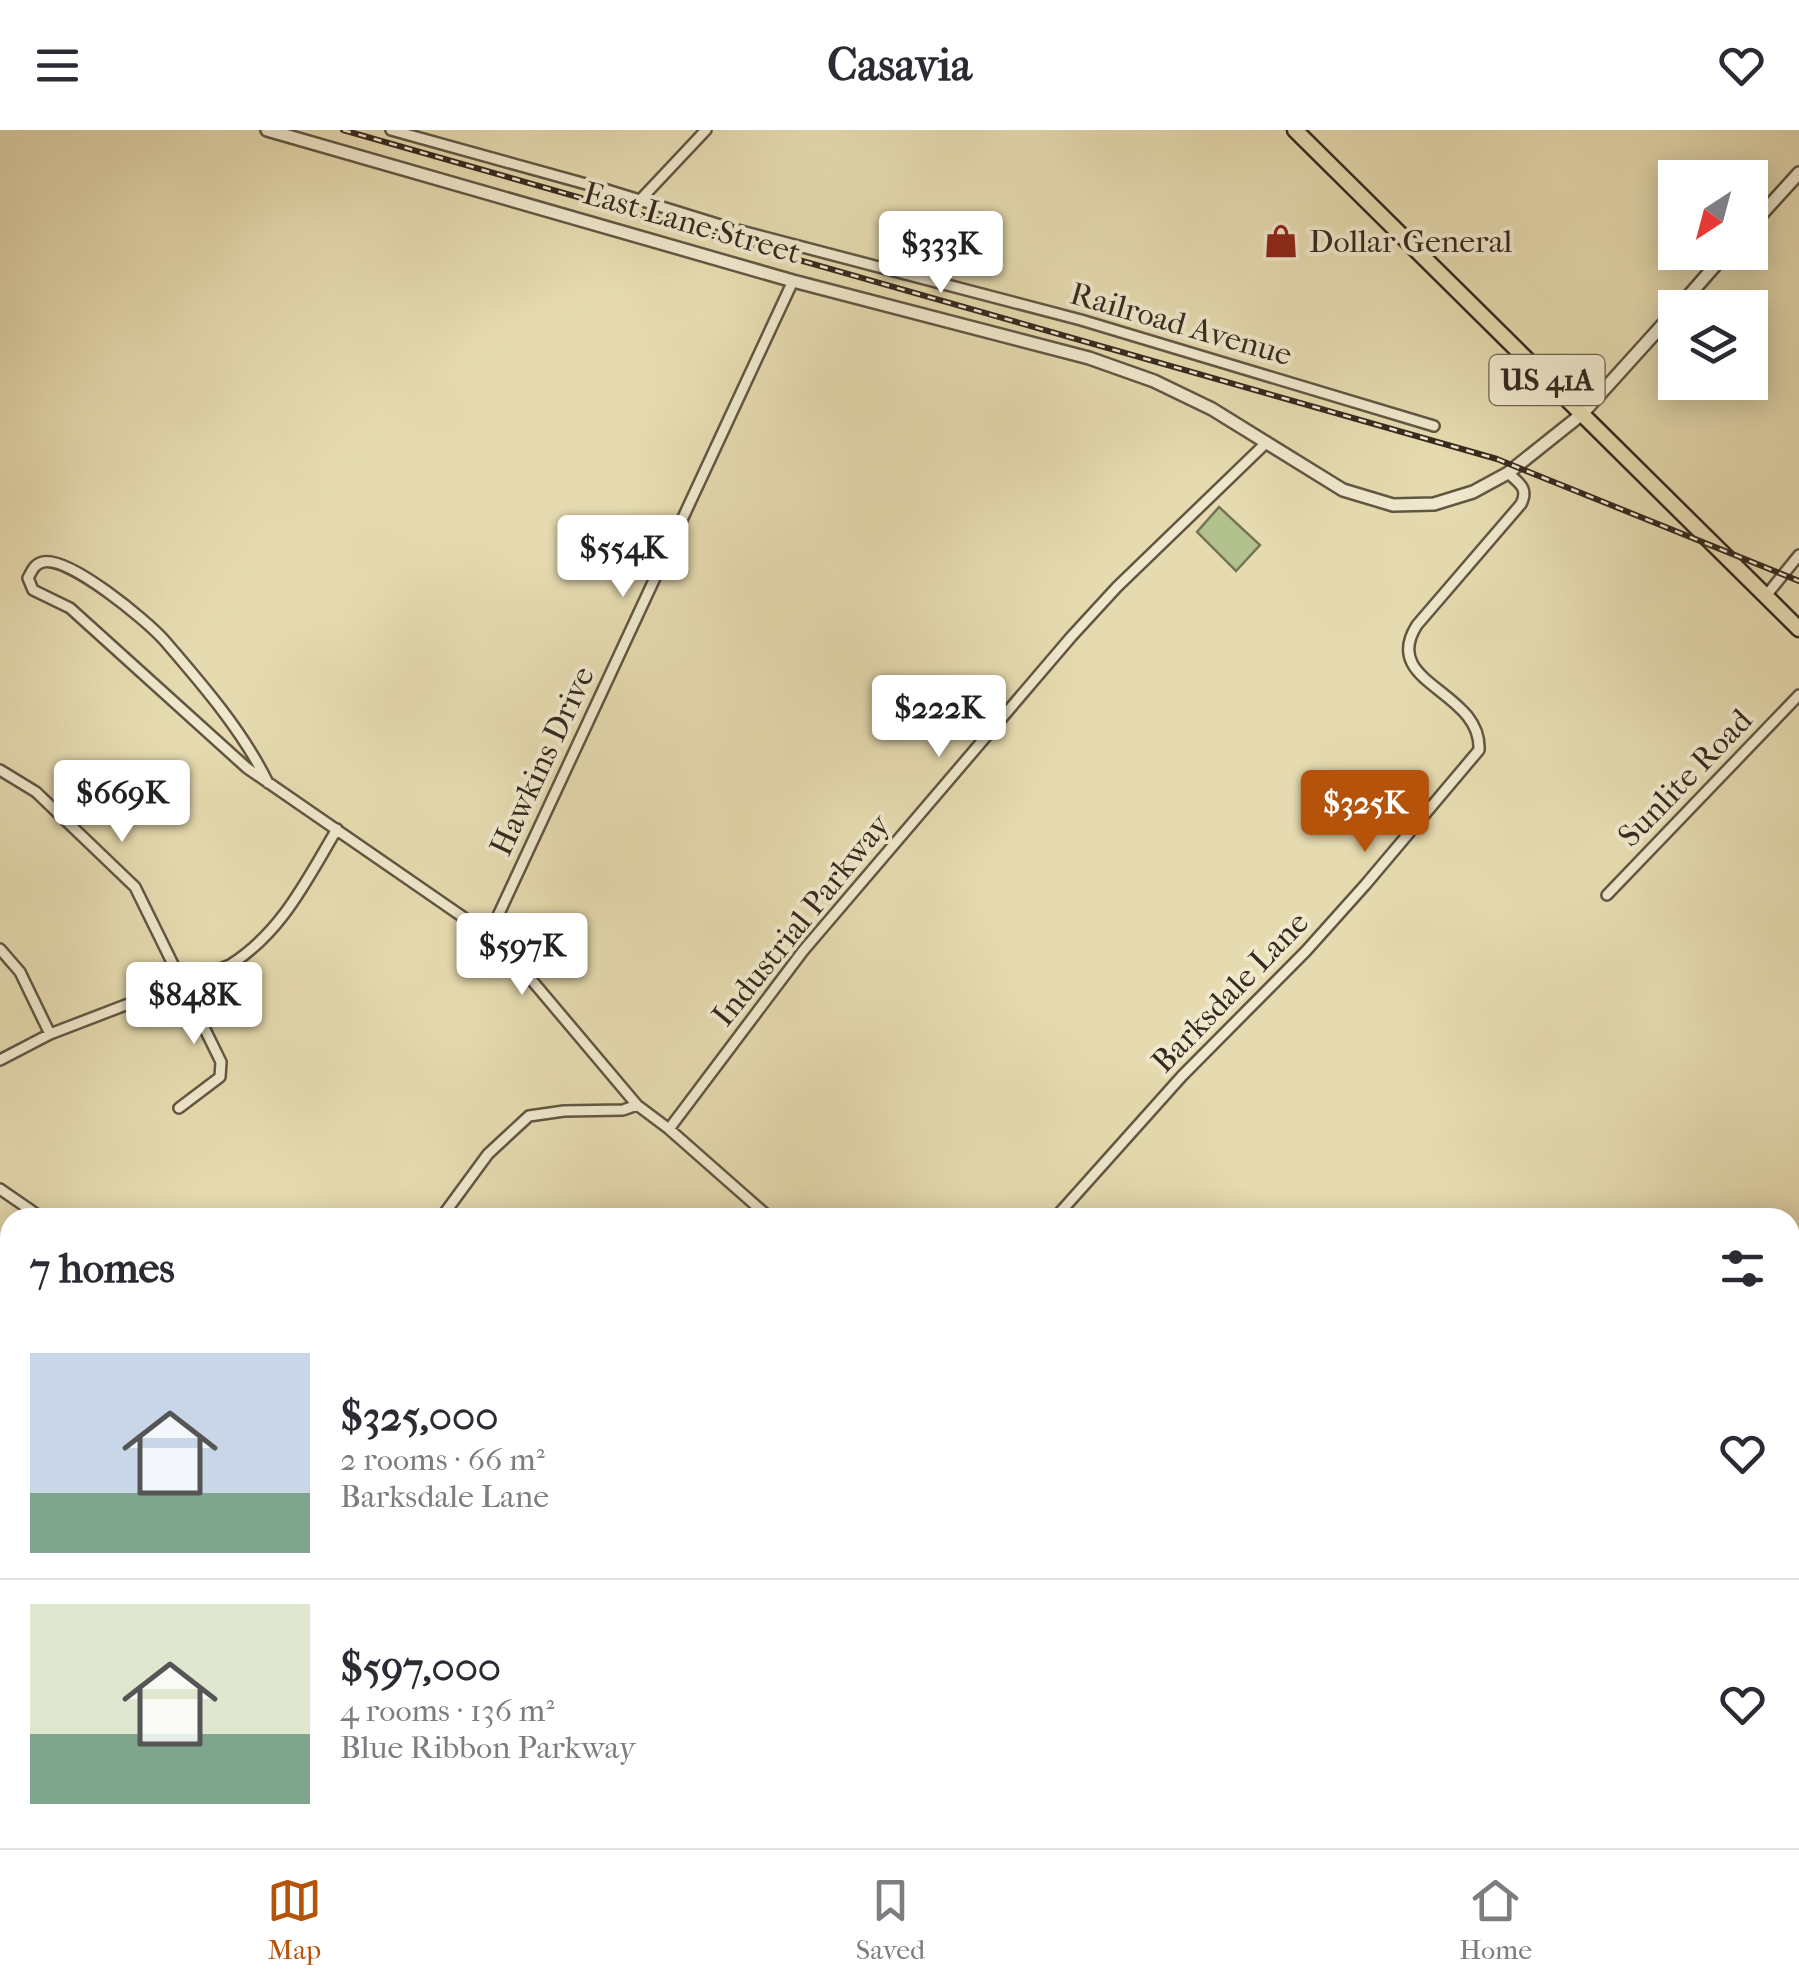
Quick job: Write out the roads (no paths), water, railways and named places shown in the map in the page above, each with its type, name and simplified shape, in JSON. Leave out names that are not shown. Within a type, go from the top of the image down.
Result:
[{"type":"main road","name":"US 41A","points":[[1295,130],[1799,629]]},
{"type":"street","name":"East Lane Street","points":[[267,130],[793,282],[1089,358],[1154,381],[1212,409],[1343,490],[1393,506],[1434,504],[1473,492],[1508,472],[1582,414],[1658,329]]},
{"type":"street","name":"Railroad Avenue","points":[[391,130],[644,200],[730,228],[1081,320],[1434,426]]},
{"type":"street","points":[[644,200],[639,198],[706,130]]},
{"type":"street","points":[[1768,207],[1799,173]]},
{"type":"street","name":"East Lane Street","points":[[1693,290],[1711,270]]},
{"type":"street","name":"Hawkins Drive","points":[[489,935],[793,282]]},
{"type":"street","name":"Industrial Parkway","points":[[670,1129],[803,952],[1071,637],[1117,587],[1267,442]]},
{"type":"street","name":"Barksdale Lane","points":[[1064,1208],[1182,1076],[1342,911],[1479,750],[1475,721],[1416,671],[1407,649],[1408,638],[1521,504],[1524,487],[1508,472]]},
{"type":"street","points":[[1765,597],[1799,555]]},
{"type":"street","points":[[268,783],[254,753],[161,636],[74,570],[49,561],[39,562],[33,568],[28,578],[33,590],[70,608],[204,733],[268,783],[489,935],[638,1106],[670,1129],[759,1208]]},
{"type":"street","name":"Sunlite Road","points":[[1607,895],[1799,695]]},
{"type":"street","points":[[0,770],[36,792],[135,886],[218,1052],[221,1073],[214,1083],[178,1108]]},
{"type":"street","points":[[0,1060],[50,1034],[230,964],[256,948],[286,914],[337,830]]},
{"type":"street","points":[[0,949],[20,972],[50,1034]]},
{"type":"street","points":[[448,1208],[488,1154],[528,1116],[638,1106]]},
{"type":"street","points":[[0,1189],[28,1208]]},
{"type":"railway","points":[[343,130],[1497,459],[1799,581]]},
{"type":"place","name":"Dollar General","points":[[1281,241]]}]
